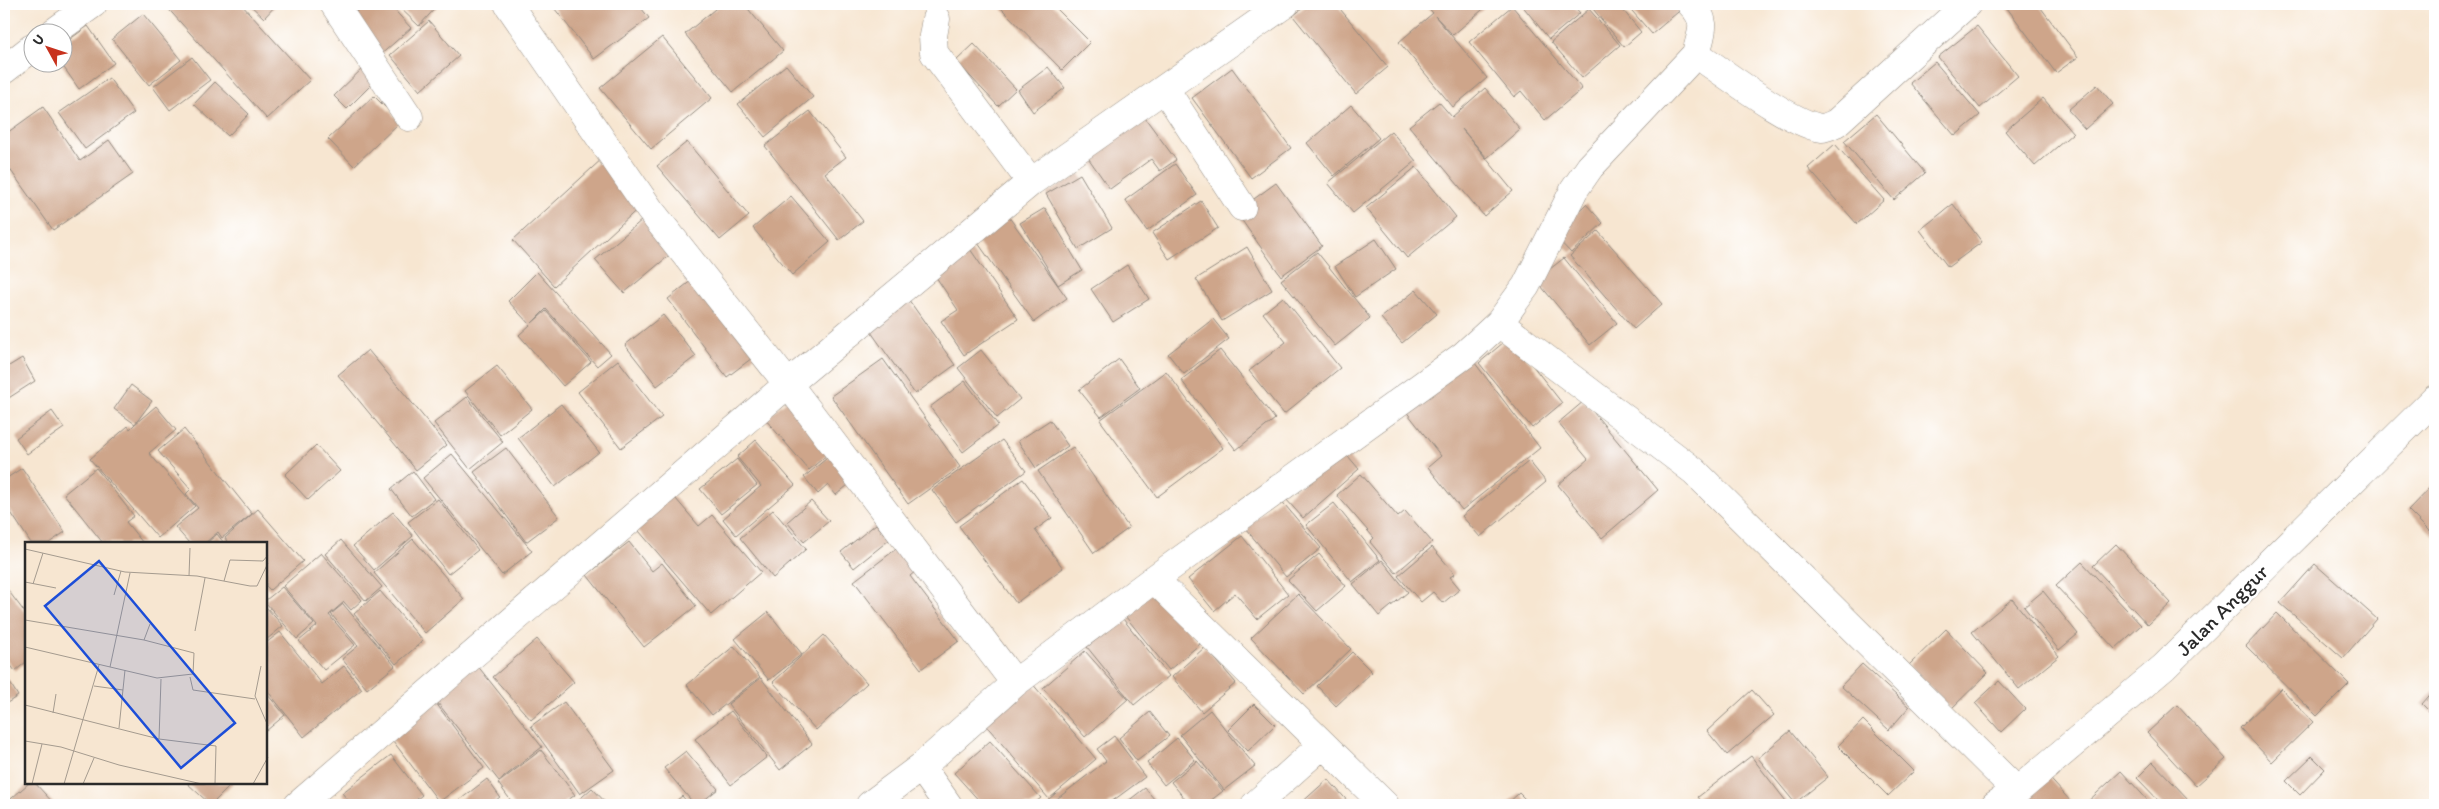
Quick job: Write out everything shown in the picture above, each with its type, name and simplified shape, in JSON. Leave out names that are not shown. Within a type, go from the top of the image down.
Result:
[{"type":"street","points":[[68,22],[92,4]]},
{"type":"street","points":[[334,4],[409,118]]},
{"type":"street","points":[[508,4],[650,210],[788,384],[1015,683]]},
{"type":"street","points":[[298,805],[788,384],[1031,182],[1285,4]]},
{"type":"street","points":[[870,805],[921,767],[1015,683],[1154,579],[1464,355],[1499,323],[1526,286],[1574,190],[1590,167],[1696,54],[1704,31],[1697,10],[1691,4]]},
{"type":"street","points":[[1696,54],[1791,117],[1810,126],[1824,128],[1836,123],[1967,4]]},
{"type":"street","points":[[936,19],[933,36],[934,52],[1031,182]]},
{"type":"street","points":[[4,70],[22,56]]},
{"type":"street","points":[[1165,89],[1242,207]]},
{"type":"street","points":[[1499,323],[1694,471],[2006,798]]},
{"type":"street","name":"Jalan Anggur","points":[[2006,798],[2164,668],[2435,399]]},
{"type":"street","points":[[1154,579],[1385,805]]},
{"type":"street","points":[[1255,805],[1322,745]]},
{"type":"street","points":[[921,767],[948,805]]},
{"type":"building","points":[[164,4],[241,4],[310,80],[267,119]]},
{"type":"building","points":[[249,4],[277,4],[264,18]]},
{"type":"building","points":[[365,4],[389,4],[411,28],[378,57],[346,21]]},
{"type":"building","points":[[396,4],[439,4],[419,26]]},
{"type":"building","points":[[551,4],[638,4],[649,18],[594,59]]},
{"type":"building","points":[[721,4],[744,4],[783,51],[733,92],[685,34]]},
{"type":"building","points":[[1003,4],[1052,4],[1090,42],[1062,70],[1000,7]]},
{"type":"building","points":[[1308,4],[1336,4],[1388,67],[1356,94],[1293,16]]},
{"type":"building","points":[[1425,4],[1489,4],[1453,35],[1435,16],[1487,78],[1453,107],[1399,42],[1433,13]]},
{"type":"building","points":[[1521,4],[1572,4],[1580,13],[1549,39]]},
{"type":"building","points":[[1589,4],[1618,4],[1641,32],[1624,47]]},
{"type":"building","points":[[1626,4],[1681,4],[1684,7],[1652,34]]},
{"type":"building","points":[[2004,4],[2038,4],[2078,57],[2056,73]]},
{"type":"building","points":[[1512,6],[1582,89],[1545,120],[1521,91],[1514,97],[1469,42]]},
{"type":"building","points":[[1589,9],[1620,45],[1582,78],[1551,42]]},
{"type":"building","points":[[143,14],[181,60],[149,85],[112,39]]},
{"type":"building","points":[[429,21],[459,56],[420,91],[390,55]]},
{"type":"building","points":[[88,26],[114,63],[79,89],[67,72],[72,72],[72,38]]},
{"type":"building","points":[[1977,26],[2018,76],[1980,108],[1938,57]]},
{"type":"building","points":[[662,37],[712,98],[651,149],[600,88]]},
{"type":"building","points":[[974,44],[1016,89],[998,106],[956,61]]},
{"type":"building","points":[[192,57],[210,80],[170,110],[153,87]]},
{"type":"building","points":[[1935,62],[1980,115],[1955,136],[1910,83]]},
{"type":"building","points":[[366,65],[379,77],[347,109],[334,96]]},
{"type":"building","points":[[786,65],[813,97],[765,137],[738,104]]},
{"type":"building","points":[[1048,67],[1065,88],[1033,112],[1018,90]]},
{"type":"building","points":[[1232,68],[1291,148],[1251,178],[1192,98]]},
{"type":"building","points":[[109,78],[134,113],[85,149],[59,113]]},
{"type":"building","points":[[215,82],[249,114],[228,136],[194,104]]},
{"type":"building","points":[[2097,85],[2113,104],[2085,129],[2068,110]]},
{"type":"building","points":[[1485,88],[1520,129],[1487,158],[1462,129],[1513,191],[1484,216],[1409,126],[1439,102],[1452,117]]},
{"type":"building","points":[[374,96],[400,122],[354,166],[328,139]]},
{"type":"building","points":[[2043,98],[2073,133],[2035,166],[2005,131]]},
{"type":"building","points":[[1351,105],[1379,138],[1334,176],[1307,143]]},
{"type":"building","points":[[43,107],[80,161],[109,140],[133,174],[53,230],[4,161],[4,135]]},
{"type":"building","points":[[810,111],[846,157],[825,173],[863,221],[839,240],[765,146]]},
{"type":"building","points":[[1140,111],[1176,160],[1160,171],[1151,159],[1110,189],[1084,152]]},
{"type":"building","points":[[1876,114],[1925,173],[1894,200],[1844,141]]},
{"type":"building","points":[[1391,131],[1416,161],[1353,213],[1328,183]]},
{"type":"building","points":[[687,142],[749,216],[720,240],[657,166]]},
{"type":"building","points":[[1835,144],[1884,200],[1857,224],[1808,168]]},
{"type":"building","points":[[603,158],[644,203],[554,286],[513,240]]},
{"type":"building","points":[[1175,164],[1197,195],[1147,231],[1125,200]]},
{"type":"building","points":[[1416,167],[1456,217],[1407,258],[1366,208]]},
{"type":"building","points":[[1080,174],[1112,228],[1078,249],[1046,194]]},
{"type":"building","points":[[1276,183],[1322,246],[1281,276],[1236,212]]},
{"type":"building","points":[[791,196],[830,242],[792,275],[753,228]]},
{"type":"building","points":[[1201,201],[1218,228],[1169,259],[1152,233]]},
{"type":"building","points":[[1586,204],[1603,223],[1571,253],[1554,235]]},
{"type":"building","points":[[1953,204],[1982,242],[1948,267],[1920,230]]},
{"type":"building","points":[[1045,208],[1082,270],[1058,285],[1020,223]]},
{"type":"building","points":[[1006,213],[1067,298],[1034,322],[973,236]]},
{"type":"building","points":[[649,214],[678,248],[624,293],[595,260]]},
{"type":"building","points":[[1598,231],[1662,304],[1634,329],[1570,256]]},
{"type":"building","points":[[1376,239],[1396,269],[1355,297],[1335,266]]},
{"type":"building","points":[[1247,247],[1272,290],[1222,321],[1196,279]]},
{"type":"building","points":[[970,249],[1018,319],[964,355],[941,321],[958,310],[934,274]]},
{"type":"building","points":[[1317,252],[1370,318],[1335,346],[1281,280]]},
{"type":"building","points":[[1564,258],[1617,323],[1590,345],[1536,280]]},
{"type":"building","points":[[1127,265],[1149,299],[1113,322],[1091,289]]},
{"type":"building","points":[[537,272],[611,354],[597,366],[546,309],[532,323],[546,311],[591,362],[563,386],[519,335],[530,325],[508,301]]},
{"type":"building","points":[[697,276],[756,355],[727,377],[668,299]]},
{"type":"building","points":[[1416,290],[1437,314],[1402,343],[1381,318]]},
{"type":"building","points":[[906,296],[955,365],[915,394],[866,325]]},
{"type":"building","points":[[1283,297],[1340,368],[1284,414],[1249,371],[1286,342],[1263,313]]},
{"type":"building","points":[[663,315],[696,356],[657,386],[625,345]]},
{"type":"building","points":[[1213,319],[1229,339],[1184,374],[1168,354]]},
{"type":"building","points":[[1510,337],[1562,403],[1532,428],[1479,363]]},
{"type":"building","points":[[368,350],[447,445],[416,470],[338,375]]},
{"type":"building","points":[[981,350],[1020,399],[997,418],[958,368]]},
{"type":"building","points":[[1220,350],[1275,419],[1236,450],[1181,380]]},
{"type":"building","points":[[22,358],[35,381],[4,401],[4,369]]},
{"type":"building","points":[[1471,358],[1540,448],[1462,510],[1428,467],[1441,456],[1405,410]]},
{"type":"building","points":[[883,359],[960,467],[908,504],[831,396]]},
{"type":"building","points":[[1119,359],[1140,388],[1101,417],[1079,390]]},
{"type":"building","points":[[618,360],[662,417],[621,448],[578,392]]},
{"type":"building","points":[[497,366],[532,409],[500,435],[465,391]]},
{"type":"building","points":[[1166,371],[1223,448],[1157,497],[1100,420]]},
{"type":"building","points":[[965,381],[998,425],[963,452],[930,407]]},
{"type":"building","points":[[131,385],[152,401],[135,424],[114,409]]},
{"type":"building","points":[[467,397],[503,442],[470,469],[434,423]]},
{"type":"building","points":[[790,398],[834,449],[809,470],[765,419]]},
{"type":"building","points":[[1584,401],[1658,490],[1602,538],[1558,485],[1588,459],[1558,423]]},
{"type":"building","points":[[561,404],[599,452],[555,487],[518,438]]},
{"type":"building","points":[[156,406],[176,430],[149,453],[195,506],[158,538],[90,459],[128,426],[130,429]]},
{"type":"building","points":[[52,411],[64,428],[27,454],[16,438]]},
{"type":"building","points":[[1050,420],[1068,446],[1036,468],[1018,441]]},
{"type":"building","points":[[184,429],[252,514],[222,538],[218,532],[206,542],[188,542],[175,527],[198,508],[186,494],[191,489],[158,451]]},
{"type":"building","points":[[756,440],[795,485],[736,535],[723,519],[761,486],[737,457]]},
{"type":"building","points":[[1002,440],[1026,471],[956,522],[932,490]]},
{"type":"building","points":[[316,445],[340,471],[308,500],[285,475]]},
{"type":"building","points":[[1073,447],[1129,528],[1094,553],[1038,471]]},
{"type":"building","points":[[506,448],[559,517],[526,542],[474,472]]},
{"type":"building","points":[[1342,449],[1359,469],[1303,518],[1285,498]]},
{"type":"building","points":[[452,454],[532,551],[502,575],[423,478]]},
{"type":"building","points":[[832,454],[854,480],[836,495],[828,485],[818,494],[804,477]]},
{"type":"building","points":[[737,459],[757,485],[721,514],[700,489]]},
{"type":"building","points":[[1529,461],[1546,482],[1480,537],[1462,516]]},
{"type":"building","points":[[22,468],[65,532],[50,542],[30,542],[4,502],[4,480]]},
{"type":"building","points":[[96,468],[134,516],[126,522],[142,542],[102,542],[64,494]]},
{"type":"building","points":[[413,471],[434,499],[412,516],[391,489]]},
{"type":"building","points":[[1361,474],[1398,517],[1405,511],[1432,542],[1396,573],[1370,542],[1374,538],[1337,495]]},
{"type":"building","points":[[1023,479],[1052,518],[1035,530],[1063,568],[1016,603],[959,526]]},
{"type":"building","points":[[2435,482],[2435,537],[2408,510]]},
{"type":"building","points":[[670,492],[699,526],[712,515],[761,572],[711,615],[633,524]]},
{"type":"building","points":[[438,499],[478,550],[448,574],[408,522]]},
{"type":"building","points":[[1280,499],[1321,548],[1286,577],[1245,528]]},
{"type":"building","points":[[811,501],[829,521],[804,542],[787,522]]},
{"type":"building","points":[[1334,503],[1380,560],[1352,582],[1306,525]]},
{"type":"building","points":[[258,509],[303,561],[270,590],[268,588],[268,542],[227,542],[225,538]]},
{"type":"building","points":[[773,510],[806,549],[773,578],[740,538]]},
{"type":"building","points":[[393,512],[413,536],[374,570],[353,546]]},
{"type":"building","points":[[876,524],[889,540],[854,568],[841,552]]},
{"type":"building","points":[[217,534],[223,542],[208,542]]},
{"type":"building","points":[[1242,536],[1288,594],[1257,619],[1235,593],[1214,611],[1188,579]]},
{"type":"building","points":[[413,539],[464,599],[425,633],[374,573]]},
{"type":"building","points":[[341,540],[382,587],[366,601],[325,554]]},
{"type":"building","points":[[629,542],[652,571],[662,563],[696,606],[644,647],[587,575]]},
{"type":"building","points":[[904,543],[922,566],[910,576],[959,641],[921,669],[854,581]]},
{"type":"building","points":[[2116,544],[2171,603],[2148,625],[2093,566]]},
{"type":"building","points":[[1432,547],[1455,574],[1450,577],[1460,589],[1443,603],[1433,592],[1421,602],[1398,576]]},
{"type":"building","points":[[321,553],[362,600],[351,610],[344,602],[329,615],[355,645],[324,670],[299,641],[317,626],[283,586]]},
{"type":"building","points":[[1319,554],[1346,586],[1317,611],[1288,580]]},
{"type":"building","points":[[1382,560],[1408,592],[1379,616],[1353,584]]},
{"type":"building","points":[[2082,562],[2141,625],[2115,649],[2056,586]]},
{"type":"building","points":[[2315,564],[2377,619],[2343,658],[2280,603]]},
{"type":"building","points":[[4,585],[25,613],[25,663],[15,671],[4,656]]},
{"type":"building","points":[[1153,585],[1200,644],[1169,670],[1121,611]]},
{"type":"building","points":[[282,587],[314,624],[297,639],[268,605],[268,598]]},
{"type":"building","points":[[380,591],[423,641],[396,664],[354,614]]},
{"type":"building","points":[[2043,591],[2078,634],[2059,650],[2024,607]]},
{"type":"building","points":[[1298,594],[1351,649],[1304,694],[1251,638]]},
{"type":"building","points":[[2012,599],[2059,656],[2019,689],[1972,632]]},
{"type":"building","points":[[343,604],[395,666],[367,689],[342,659],[358,646],[331,614]]},
{"type":"building","points":[[268,609],[283,626],[268,638]]},
{"type":"building","points":[[768,612],[802,654],[769,680],[735,639]]},
{"type":"building","points":[[2277,613],[2349,684],[2317,716],[2246,646]]},
{"type":"building","points":[[1123,619],[1169,676],[1134,705],[1087,647]]},
{"type":"building","points":[[1946,629],[1988,673],[1951,709],[1909,665]]},
{"type":"building","points":[[280,632],[322,684],[344,666],[362,689],[304,737],[268,692],[268,641]]},
{"type":"building","points":[[824,635],[867,683],[816,730],[773,682]]},
{"type":"building","points":[[537,639],[574,682],[531,720],[493,677]]},
{"type":"building","points":[[734,646],[760,677],[712,715],[687,685]]},
{"type":"building","points":[[1205,647],[1236,683],[1202,712],[1172,677]]},
{"type":"building","points":[[1085,651],[1128,699],[1085,737],[1043,688]]},
{"type":"building","points":[[1352,652],[1372,672],[1336,706],[1317,686]]},
{"type":"building","points":[[473,660],[542,747],[499,781],[430,693]]},
{"type":"building","points":[[1862,664],[1909,707],[1889,730],[1841,686]]},
{"type":"building","points":[[4,673],[18,696],[4,705]]},
{"type":"building","points":[[761,678],[812,744],[780,770],[728,704]]},
{"type":"building","points":[[1999,681],[2025,709],[2001,732],[1975,703]]},
{"type":"building","points":[[1031,682],[1096,759],[1049,799],[984,723]]},
{"type":"building","points":[[2281,688],[2313,722],[2272,762],[2240,728]]},
{"type":"building","points":[[2435,689],[2435,717],[2422,704]]},
{"type":"building","points":[[1752,690],[1774,715],[1727,755],[1707,731]]},
{"type":"building","points":[[268,695],[285,715],[268,729]]},
{"type":"building","points":[[433,699],[484,768],[439,802],[387,733]]},
{"type":"building","points":[[564,702],[614,770],[580,794],[531,726]]},
{"type":"building","points":[[1254,704],[1275,725],[1248,751],[1228,730]]},
{"type":"building","points":[[2177,705],[2226,759],[2196,786],[2147,733]]},
{"type":"building","points":[[1210,710],[1255,766],[1224,790],[1180,735]]},
{"type":"building","points":[[731,711],[767,757],[731,785],[695,739]]},
{"type":"building","points":[[1150,712],[1169,736],[1137,761],[1119,738]]},
{"type":"building","points":[[1863,720],[1914,771],[1888,796],[1838,746]]},
{"type":"building","points":[[1790,731],[1828,777],[1795,803],[1758,758]]},
{"type":"building","points":[[1114,736],[1145,777],[1107,805],[1049,805],[1106,761],[1097,749]]},
{"type":"building","points":[[1177,738],[1195,760],[1164,785],[1147,763]]},
{"type":"building","points":[[990,741],[1041,798],[1032,805],[983,805],[954,773]]},
{"type":"building","points":[[541,750],[575,795],[561,805],[514,805],[498,783]]},
{"type":"building","points":[[686,751],[718,789],[698,805],[695,805],[664,768]]},
{"type":"building","points":[[391,755],[422,795],[410,805],[352,805],[342,793]]},
{"type":"building","points":[[1751,756],[1789,805],[1704,805],[1698,797]]},
{"type":"building","points":[[2312,756],[2325,769],[2300,795],[2286,781]]},
{"type":"building","points":[[1197,761],[1223,791],[1205,805],[1190,805],[1171,782]]},
{"type":"building","points":[[2153,762],[2190,801],[2186,805],[2163,805],[2137,778]]},
{"type":"building","points":[[2121,771],[2152,805],[2084,805]]},
{"type":"building","points":[[2044,772],[2074,805],[2008,805]]},
{"type":"building","points":[[487,779],[500,797],[490,805],[453,805]]},
{"type":"building","points":[[1328,779],[1351,805],[1299,805]]},
{"type":"building","points":[[28,784],[36,784],[55,805],[4,805]]},
{"type":"building","points":[[188,784],[232,784],[211,805]]},
{"type":"building","points":[[592,788],[608,805],[573,805]]},
{"type":"building","points":[[1145,788],[1159,805],[1123,805]]},
{"type":"building","points":[[1519,793],[1531,805],[1506,805]]},
{"type":"building","points":[[682,796],[690,805],[671,805]]}]
